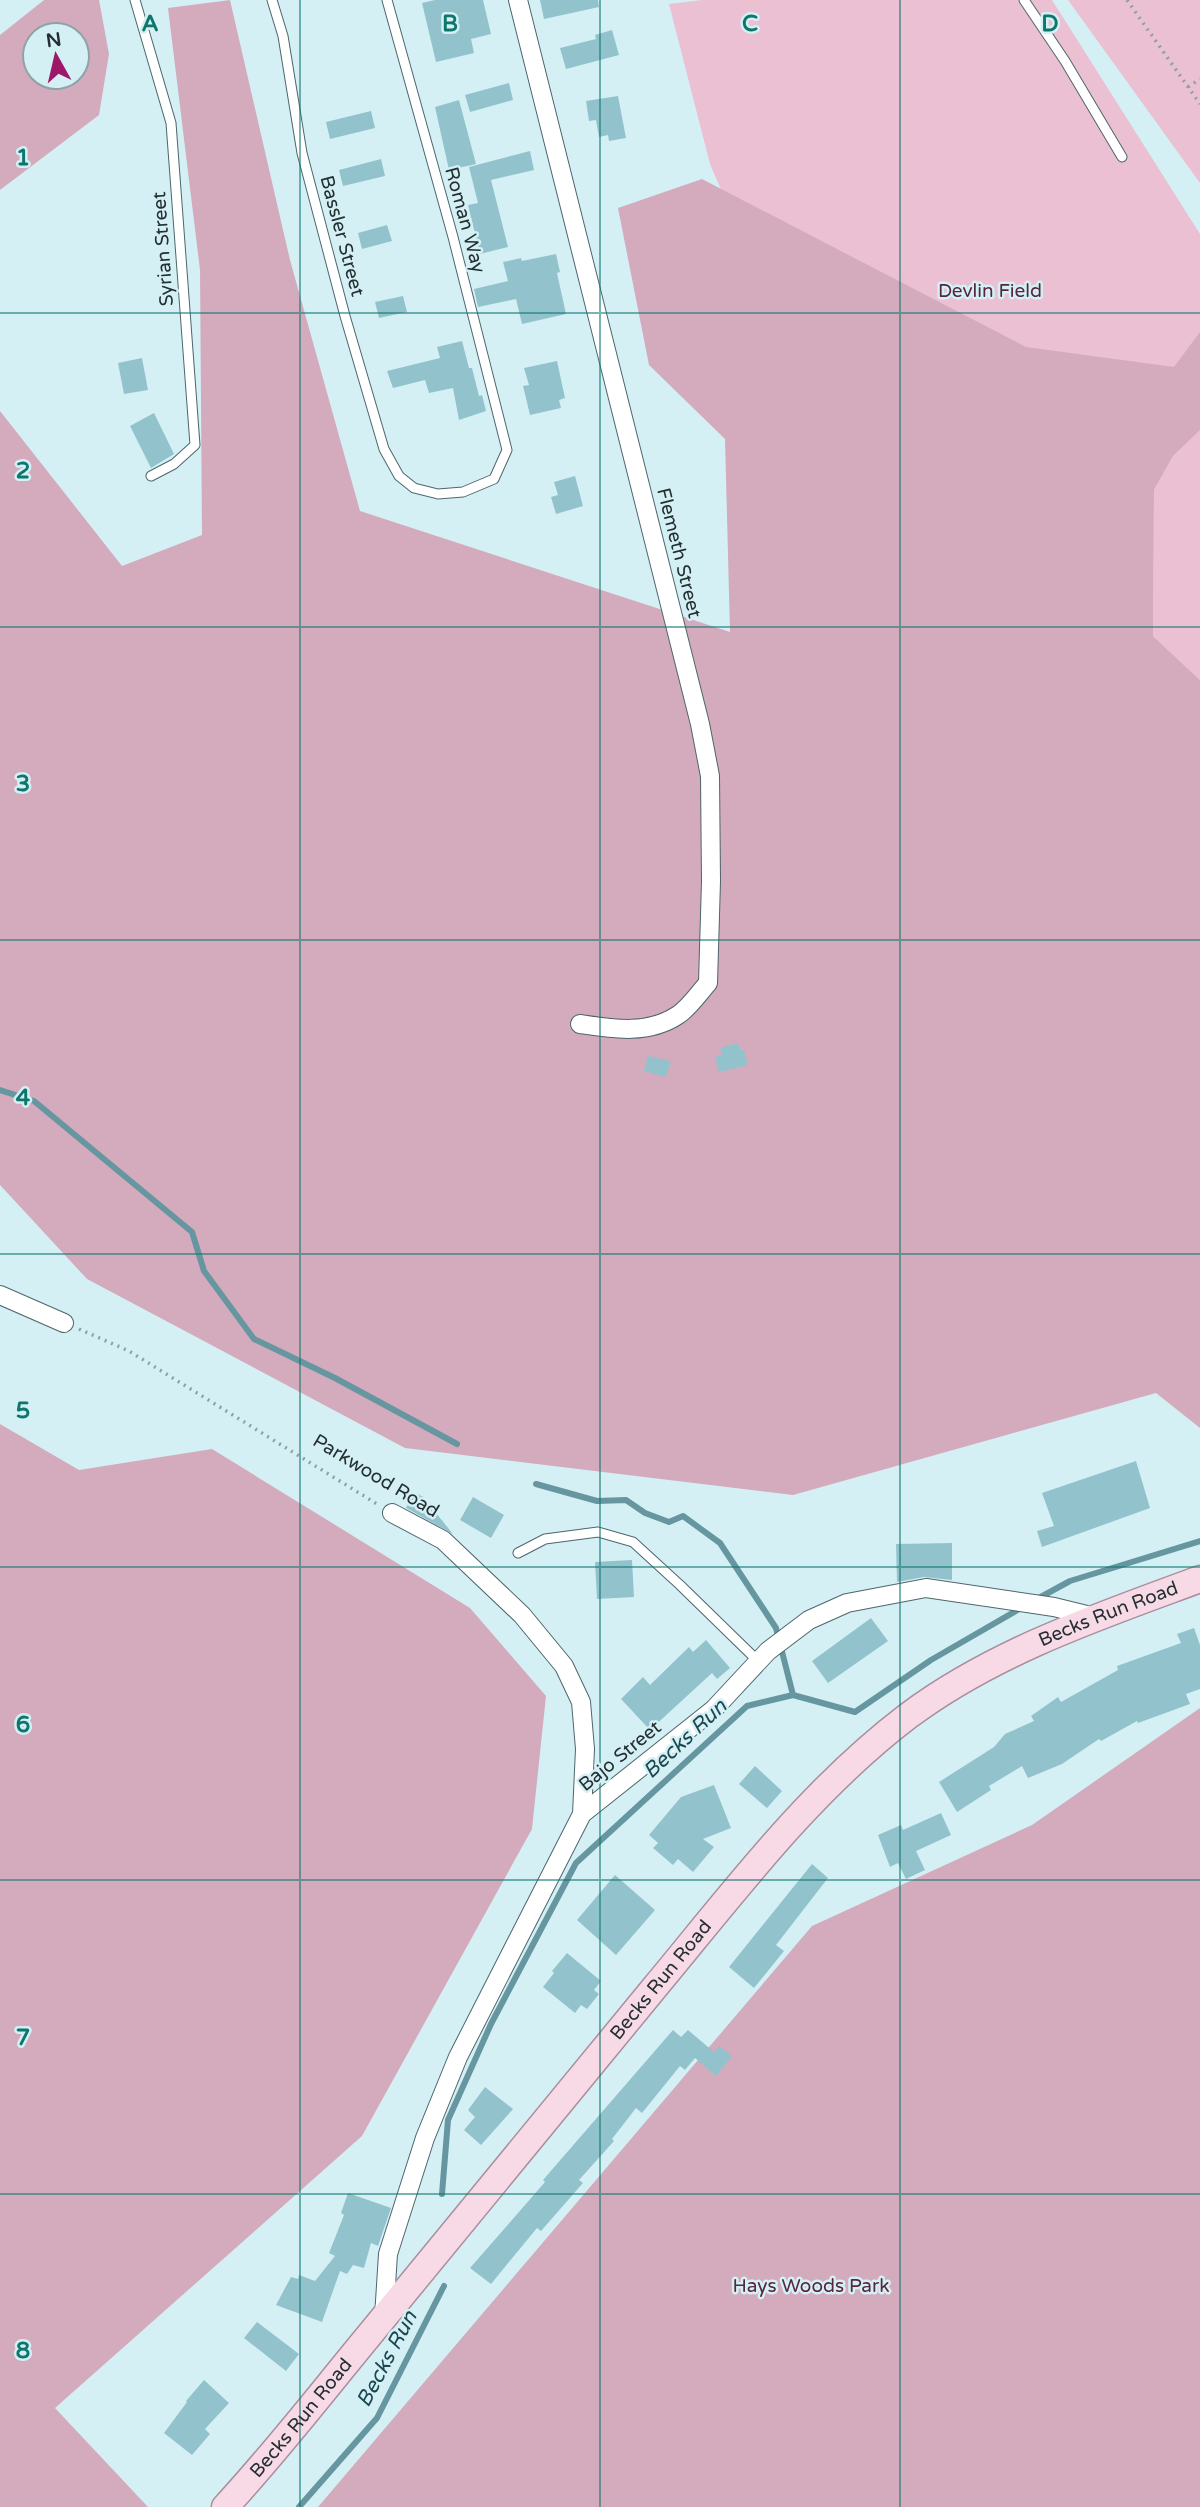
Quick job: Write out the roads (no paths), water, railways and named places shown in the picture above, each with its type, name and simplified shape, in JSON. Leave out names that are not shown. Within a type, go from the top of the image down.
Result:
[{"type":"main road","name":"Becks Run Road","points":[[225,2507],[779,1836],[857,1758],[910,1714],[1030,1645],[1095,1617],[1200,1579]]},
{"type":"street","name":"Flemeth Street","points":[[518,0],[700,724],[710,776],[708,983],[679,1015],[655,1026],[621,1030],[580,1024]]},
{"type":"street","points":[[0,1295],[64,1323]]},
{"type":"street","name":"Parkwood Road","points":[[391,1513],[443,1540],[522,1615],[564,1667],[581,1702],[584,1749],[582,1814]]},
{"type":"street","name":"Bajo Street","points":[[384,2317],[388,2254],[425,2138],[458,2057],[582,1814],[714,1709],[764,1656],[791,1633],[809,1620],[848,1603],[926,1588],[1054,1607],[1095,1617]]},
{"type":"lane","name":"Syrian Street","points":[[135,0],[171,122],[183,255],[183,302],[195,417],[195,445],[174,464],[150,477]]},
{"type":"lane","name":"Bassler Street","points":[[272,0],[283,36],[302,153],[341,304],[384,449],[399,476],[414,488],[438,494],[463,492],[494,479],[507,450]]},
{"type":"lane","name":"Roman Way","points":[[387,0],[453,237],[507,450]]},
{"type":"lane","points":[[1024,0],[1065,61],[1122,157]]},
{"type":"lane","points":[[518,1553],[545,1539],[598,1532],[633,1542],[764,1656]]},
{"type":"waterway","points":[[0,1090],[34,1101],[192,1232],[204,1271],[254,1339],[335,1378],[457,1444]]},
{"type":"waterway","points":[[536,1484],[597,1501],[626,1500],[645,1513],[669,1522],[683,1516],[720,1543],[776,1628],[793,1695]]},
{"type":"waterway","name":"Becks Run","points":[[1037,1599],[1070,1581],[1200,1541]]},
{"type":"waterway","name":"Becks Run","points":[[442,2194],[448,2120],[491,2024],[576,1863],[747,1706],[793,1695],[855,1712],[931,1660],[1021,1608]]},
{"type":"waterway","name":"Becks Run","points":[[299,2507],[377,2418],[444,2286]]},
{"type":"park label","name":"Devlin Field","points":[[990,291]]},
{"type":"park label","name":"Hays Woods Park","points":[[811,2286]]}]
